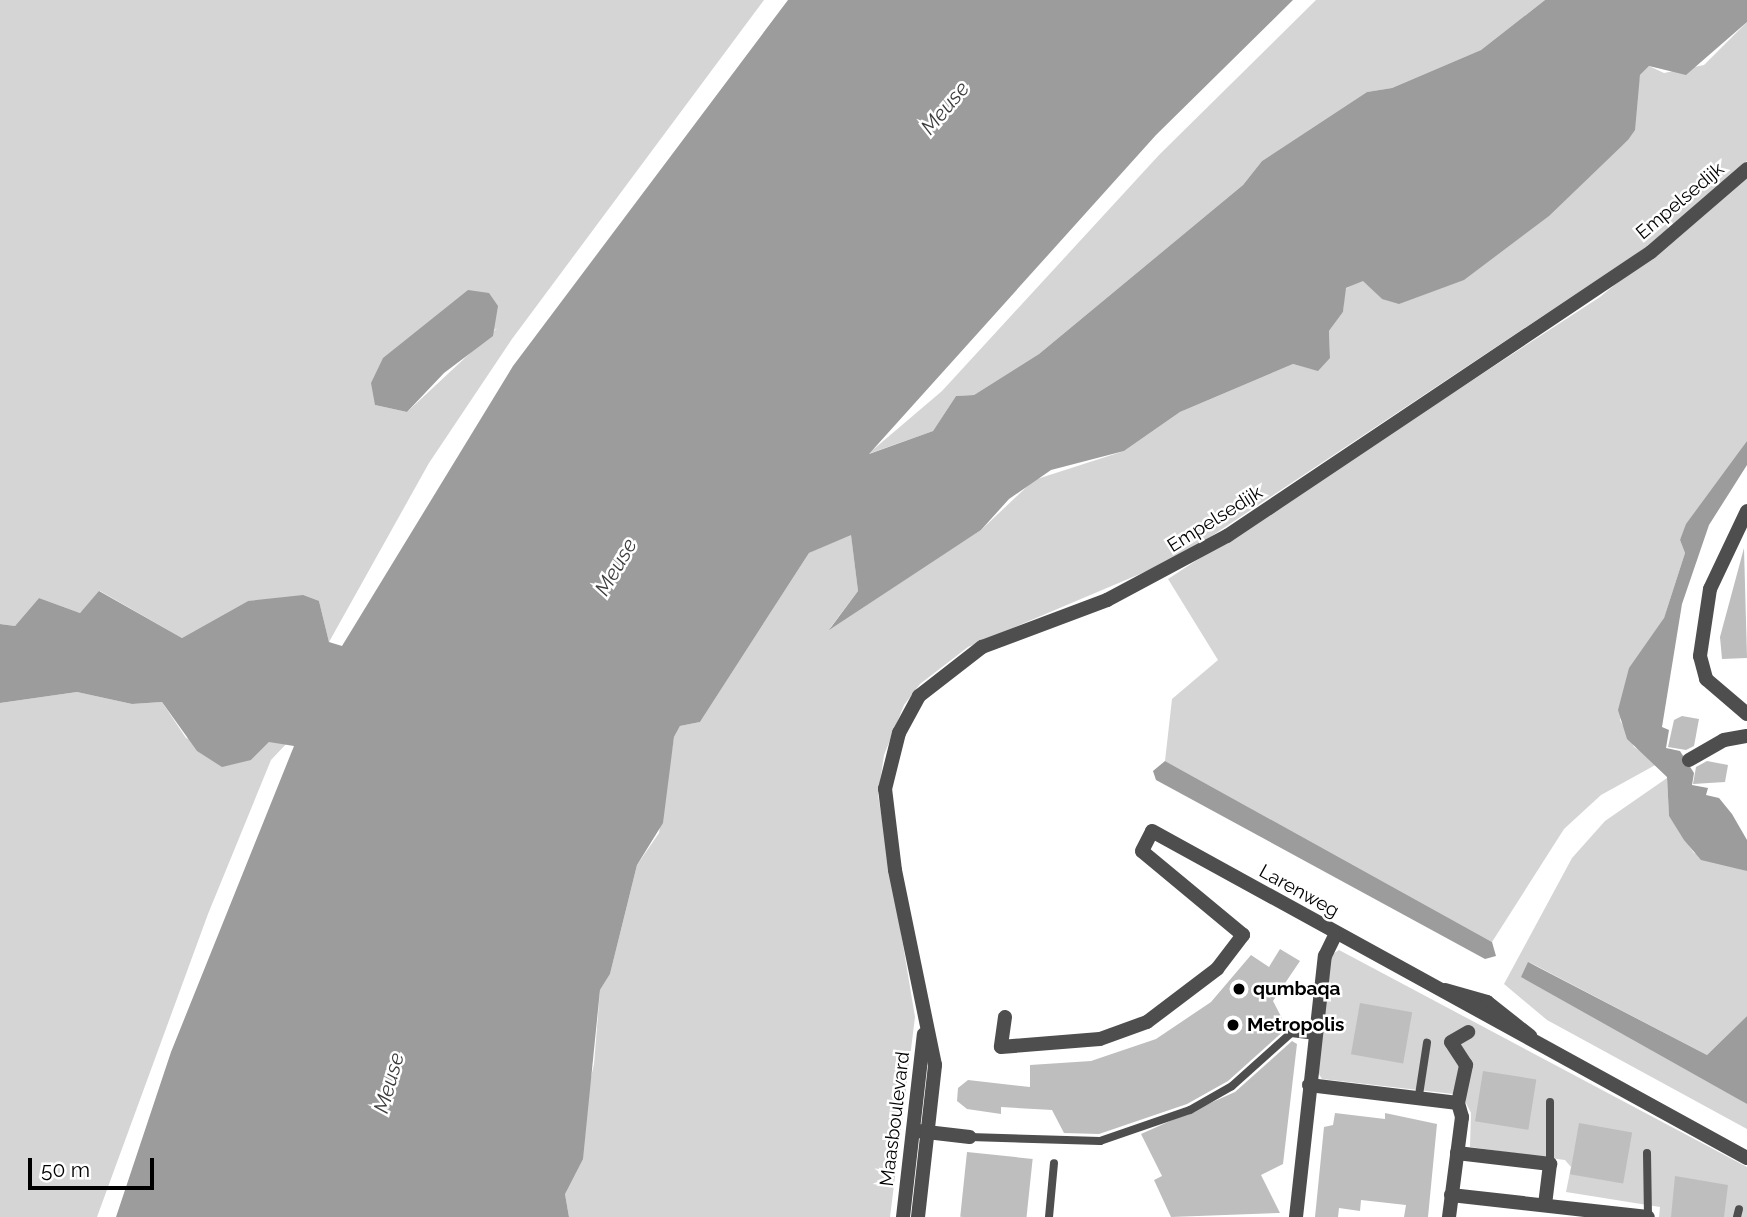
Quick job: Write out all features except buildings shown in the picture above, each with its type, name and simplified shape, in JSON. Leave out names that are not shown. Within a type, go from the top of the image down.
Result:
[{"type":"street","name":"Empelsedijk","points":[[916,977],[886,789],[899,733],[930,684],[982,648],[1107,600],[1227,536],[1651,252],[1747,169]]},
{"type":"street","points":[[1747,511],[1710,589],[1700,656],[1706,679],[1747,714]]},
{"type":"street","points":[[1689,760],[1724,740],[1747,736]]},
{"type":"street","name":"Larenweg","points":[[1005,1017],[1001,1047],[1100,1039],[1147,1022],[1217,969],[1243,935],[1142,851],[1152,831],[1427,985],[1487,1002],[1538,1044],[1747,1158]]},
{"type":"street","points":[[1296,1217],[1325,956],[1336,933]]},
{"type":"street","name":"Maasboulevard","points":[[916,977],[925,1026],[918,1217]]},
{"type":"street","points":[[1449,1217],[1457,1153],[1458,1103],[1466,1065],[1451,1042],[1468,1032]]},
{"type":"street","points":[[1309,1085],[1419,1095],[1458,1103]]},
{"type":"street","name":"Maasboulevard","points":[[903,1217],[920,1131]]},
{"type":"street","points":[[920,1131],[970,1137]]},
{"type":"street","points":[[1457,1153],[1550,1164],[1545,1205]]},
{"type":"street","points":[[1451,1195],[1648,1217]]},
{"type":"lane","points":[[970,1137],[1100,1141],[1190,1110],[1232,1086],[1291,1033],[1314,1036]]},
{"type":"lane","points":[[1419,1095],[1427,1043]]},
{"type":"lane","points":[[1550,1102],[1550,1164]]},
{"type":"lane","points":[[1647,1153],[1648,1217]]},
{"type":"lane","points":[[1049,1217],[1054,1163]]},
{"type":"shaded area","points":[[0,0],[764,0],[512,339],[429,463],[329,642],[319,601],[248,601],[182,638],[100,591],[80,613],[39,598],[15,626],[0,624]],"holes":[[[497,328],[407,412],[375,405]]]},
{"type":"shaded area","points":[[1316,0],[1545,0],[1481,50],[1392,88],[1367,92],[1262,161],[1243,185],[1039,354],[974,395],[956,396],[933,431],[868,454],[942,391],[1159,155]]},
{"type":"shaded area","points":[[1747,22],[1747,161],[1645,248],[1180,557],[968,647],[920,684],[904,705],[884,755],[878,795],[915,1017],[890,1217],[569,1217],[565,1194],[594,1064],[600,990],[610,974],[637,865],[659,833],[674,737],[680,726],[700,722],[809,553],[851,534],[858,591],[830,628],[981,530],[1034,480],[1124,451],[1180,412],[1293,364],[1312,369],[1330,358],[1329,331],[1343,312],[1345,289],[1363,280],[1382,299],[1596,168],[1628,140],[1640,75],[1649,66],[1664,73],[1704,65]]},
{"type":"shaded area","points":[[1747,176],[1747,441],[1680,540],[1685,553],[1664,618],[1620,720],[1634,747],[1659,763],[1601,795],[1564,829],[1492,942],[1165,761],[1172,699],[1218,660],[1168,579],[1600,297]]},
{"type":"shaded area","points":[[77,692],[132,704],[162,702],[186,738],[251,760],[269,742],[288,742],[271,760],[208,914],[97,1217],[0,1217],[0,703]]},
{"type":"shaded area","points":[[1667,778],[1669,816],[1694,853],[1747,871],[1747,1016],[1707,1055],[1529,962],[1747,1104],[1747,1129],[1547,1020],[1504,984],[1572,858],[1605,821]]},
{"type":"shaded area","points":[[1339,950],[1747,1167],[1747,1217],[1659,1217],[1660,1207],[1566,1192],[1571,1167],[1565,1160],[1470,1147],[1471,1113],[1462,1095],[1322,1079],[1317,1071],[1331,955]]},
{"type":"water","name":"Meuse","points":[[788,0],[1293,0],[1156,135],[869,454],[933,431],[956,396],[974,395],[1039,354],[1243,185],[1262,161],[1367,92],[1392,88],[1481,50],[1545,0],[1747,0],[1747,22],[1686,75],[1649,66],[1640,75],[1635,130],[1628,140],[1549,216],[1464,280],[1399,304],[1382,299],[1363,281],[1346,288],[1343,312],[1329,331],[1330,358],[1318,371],[1293,364],[1180,412],[1124,451],[1051,470],[1009,499],[981,530],[829,630],[858,591],[851,535],[809,553],[700,722],[680,726],[674,737],[663,823],[637,865],[610,974],[600,990],[583,1159],[565,1194],[569,1217],[116,1217],[171,1052],[294,746],[269,742],[251,760],[222,767],[197,751],[162,702],[132,704],[77,692],[0,703],[0,624],[15,626],[39,598],[80,613],[99,591],[182,638],[248,601],[303,595],[319,601],[329,642],[342,646],[513,366]]},
{"type":"water","points":[[468,290],[489,293],[498,306],[493,336],[444,373],[407,412],[375,405],[371,383],[383,358]]},
{"type":"water","points":[[1747,441],[1747,465],[1709,525],[1682,604],[1662,727],[1669,730],[1666,748],[1680,751],[1694,773],[1692,785],[1708,788],[1706,795],[1719,798],[1732,814],[1747,840],[1747,871],[1701,860],[1684,840],[1669,816],[1667,777],[1627,739],[1618,710],[1629,668],[1664,618],[1685,553],[1680,540],[1686,524]]},
{"type":"water","points":[[1165,761],[1492,942],[1496,956],[1485,959],[1156,780],[1153,771]]},
{"type":"water","points":[[1528,962],[1707,1055],[1747,1016],[1747,1104],[1521,977]]},
{"type":"place","name":"qumbaqa","points":[[1239,989]]},
{"type":"place","name":"Metropolis","points":[[1233,1025]]}]
